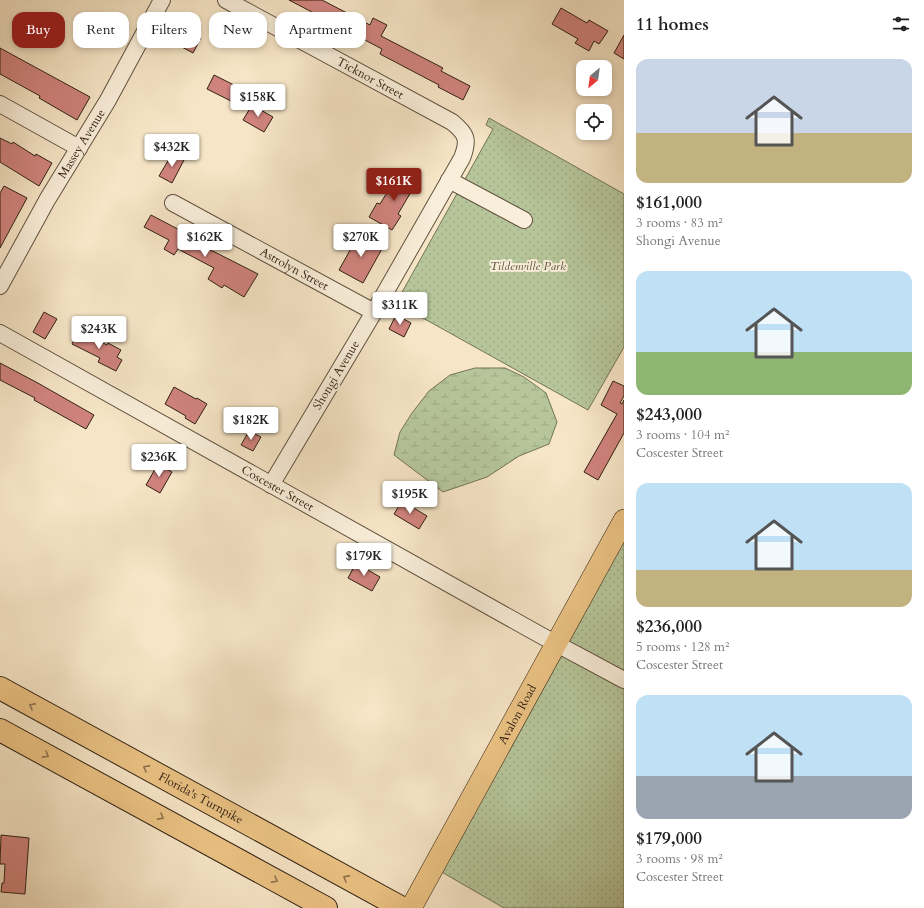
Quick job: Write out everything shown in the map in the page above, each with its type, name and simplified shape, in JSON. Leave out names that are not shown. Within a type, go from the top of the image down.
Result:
[{"type":"highway","name":"Florida's Turnpike","points":[[0,688],[402,908]]},
{"type":"highway","points":[[0,730],[326,908]]},
{"type":"main road","name":"Avalon Road","points":[[411,908],[624,520]]},
{"type":"street","name":"Massey Avenue","points":[[0,286],[47,200],[108,100],[162,0]]},
{"type":"street","name":"Ticknor Street","points":[[226,0],[452,122],[462,130],[466,138]]},
{"type":"street","points":[[0,104],[79,148]]},
{"type":"street","name":"Shongi Avenue","points":[[271,485],[374,312],[464,154],[466,138]]},
{"type":"street","points":[[449,180],[524,220]]},
{"type":"street","name":"Astrolyn Street","points":[[172,203],[374,312]]},
{"type":"street","name":"Coscester Street","points":[[0,333],[556,644],[624,680]]},
{"type":"green space","name":"Tildenville Park","points":[[489,118],[624,194],[624,347],[588,410],[396,303],[493,129],[486,125]]},
{"type":"green space","points":[[475,368],[505,368],[524,377],[546,393],[557,422],[549,444],[519,456],[487,477],[443,492],[394,455],[400,432],[429,391],[450,375]]},
{"type":"green space","points":[[624,520],[624,908],[504,908],[433,867]]},
{"type":"building","points":[[289,0],[322,0],[345,12],[312,12]]},
{"type":"building","points":[[561,8],[587,23],[589,20],[608,31],[599,44],[594,41],[589,51],[575,43],[578,39],[552,24]]},
{"type":"building","points":[[373,18],[387,25],[381,36],[443,68],[441,71],[470,86],[463,100],[438,87],[439,85],[380,54],[382,49],[366,41],[366,23],[370,25]]},
{"type":"building","points":[[624,35],[624,59],[614,53]]},
{"type":"building","points":[[0,48],[90,97],[77,120],[39,98],[40,96],[0,74]]},
{"type":"building","points":[[184,48],[196,48],[193,53]]},
{"type":"building","points":[[214,75],[238,87],[231,101],[207,89]]},
{"type":"building","points":[[252,105],[273,117],[264,132],[243,120]]},
{"type":"building","points":[[0,138],[12,144],[13,142],[35,156],[36,154],[52,163],[39,186],[0,162]]},
{"type":"building","points":[[172,154],[184,160],[172,183],[159,176]]},
{"type":"building","points":[[406,173],[418,180],[398,214],[401,216],[392,230],[369,217],[377,203],[380,204],[396,178],[401,181]]},
{"type":"building","points":[[4,186],[27,198],[0,248],[0,193]]},
{"type":"building","points":[[151,215],[193,237],[191,240],[258,274],[244,297],[224,285],[222,288],[208,279],[214,268],[178,249],[174,255],[164,249],[169,240],[144,227]]},
{"type":"building","points":[[359,234],[383,247],[363,283],[339,270]]},
{"type":"building","points":[[44,312],[57,319],[45,339],[33,332]]},
{"type":"building","points":[[396,315],[411,323],[404,337],[389,329]]},
{"type":"building","points":[[79,331],[107,345],[108,343],[121,350],[117,357],[122,360],[116,371],[98,362],[100,358],[72,344]]},
{"type":"building","points":[[0,363],[94,415],[86,429],[34,400],[35,398],[0,380]]},
{"type":"building","points":[[613,381],[624,386],[624,396],[620,403],[622,404],[624,400],[624,433],[598,480],[584,472],[617,414],[601,405]]},
{"type":"building","points":[[174,387],[207,404],[195,424],[185,418],[186,416],[165,404]]},
{"type":"building","points":[[249,431],[261,437],[253,451],[241,445]]},
{"type":"building","points":[[158,464],[172,472],[160,493],[146,485]]},
{"type":"building","points":[[402,501],[427,516],[419,529],[394,514]]},
{"type":"building","points":[[356,563],[380,577],[372,591],[348,578]]},
{"type":"building","points":[[1,835],[29,838],[25,894],[1,892],[2,883],[4,883],[5,864],[0,864]]}]
